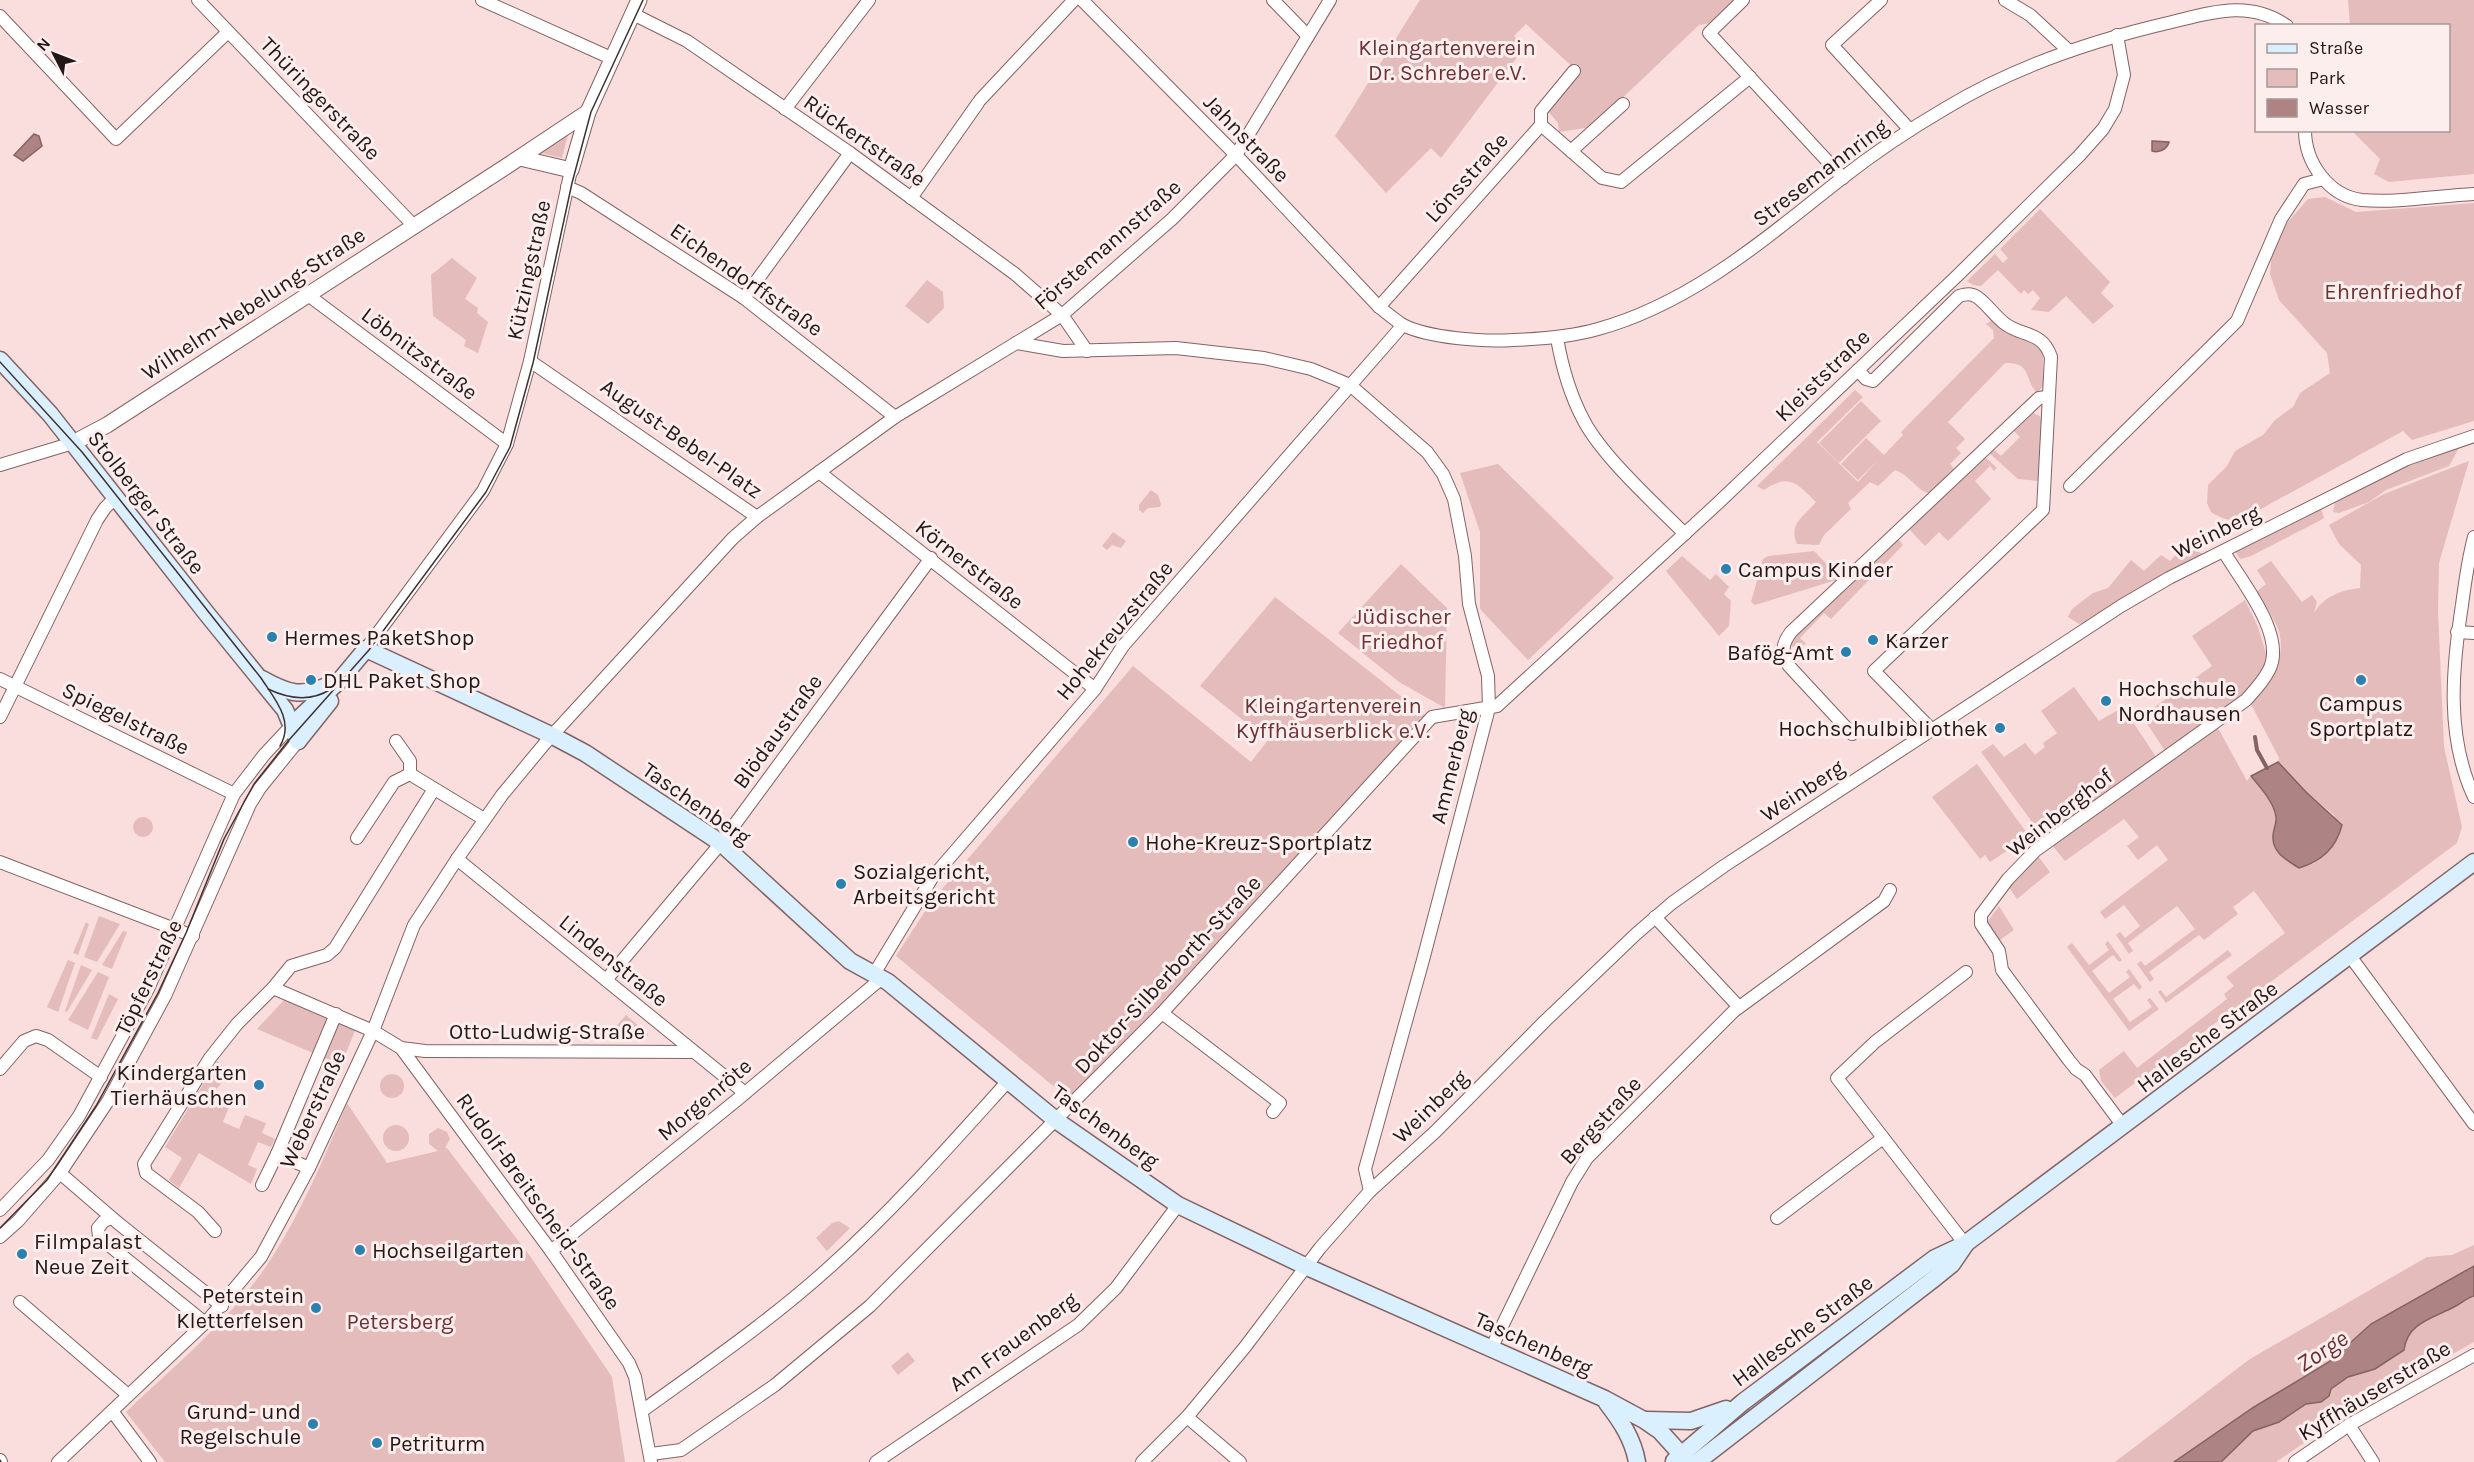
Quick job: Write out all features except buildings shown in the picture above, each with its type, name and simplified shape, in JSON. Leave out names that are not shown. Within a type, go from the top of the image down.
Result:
[{"type":"main road","name":"Stolberger Straße","points":[[0,360],[50,414],[285,710],[295,733]]},
{"type":"main road","points":[[295,733],[337,693],[340,679],[366,649],[553,735]]},
{"type":"main road","name":"Stolberger Straße","points":[[255,675],[282,689],[299,694],[315,691],[340,679]]},
{"type":"main road","name":"Taschenberg","points":[[553,735],[585,753],[721,843],[850,961],[878,976],[1057,1120],[1178,1205],[1305,1266],[1605,1400],[1660,1431],[1681,1459]]},
{"type":"main road","name":"Hallesche Straße","points":[[1681,1459],[1743,1402],[1935,1258],[1965,1244],[2474,862]]},
{"type":"main road","name":"Hallesche Straße","points":[[1697,1462],[1952,1264],[1965,1244]]},
{"type":"main road","points":[[1605,1400],[1623,1425],[1634,1446],[1636,1462]]},
{"type":"main road","points":[[1644,1420],[1691,1421],[1743,1402]]},
{"type":"street","name":"Thüringerstraße","points":[[198,0],[414,226]]},
{"type":"street","points":[[482,0],[611,58]]},
{"type":"street","points":[[784,109],[869,0]]},
{"type":"street","points":[[911,198],[979,101],[1074,0]]},
{"type":"street","name":"Jahnstraße","points":[[1082,0],[1236,155],[1379,307]]},
{"type":"street","points":[[1273,0],[1308,36]]},
{"type":"street","name":"Förstemannstraße","points":[[757,517],[895,417],[1062,315],[1172,219],[1236,155],[1329,0]]},
{"type":"street","points":[[1743,0],[1709,33],[1843,178]]},
{"type":"street","points":[[1881,0],[1832,45],[1910,130]]},
{"type":"street","points":[[2006,0],[2030,15],[2069,51]]},
{"type":"street","name":"Stresemannring","points":[[1379,307],[1403,325],[1454,337],[1492,341],[1557,338],[1597,330],[1625,320],[1708,280],[1750,252],[1843,178],[1910,130],[1948,106],[2012,74],[2117,34],[2247,4],[2268,13],[2285,24]]},
{"type":"street","points":[[520,158],[572,170],[588,112],[636,7]]},
{"type":"street","name":"Rückertstraße","points":[[636,7],[850,153],[1015,274],[1062,315],[1087,351]]},
{"type":"street","points":[[0,16],[116,139],[228,32]]},
{"type":"street","name":"Kleiststraße","points":[[1489,708],[1497,706],[1685,534],[2063,172],[2103,129],[2115,109],[2124,75],[2117,34]]},
{"type":"street","name":"Lönsstraße","points":[[1379,307],[1541,125],[1540,111],[1574,71]]},
{"type":"street","points":[[1541,125],[1602,178],[1621,182],[1750,77]]},
{"type":"street","points":[[1571,151],[1623,104]]},
{"type":"street","name":"Wilhelm-Nebelung-Straße","points":[[0,465],[73,443],[107,424],[588,112]]},
{"type":"street","points":[[2305,132],[2305,144],[2315,169],[2323,179],[2334,190],[2360,200],[2474,194]]},
{"type":"street","points":[[744,298],[850,153]]},
{"type":"street","name":"Kützingstraße","points":[[530,361],[572,170]]},
{"type":"street","points":[[2070,486],[2236,321],[2281,219],[2304,184],[2323,179]]},
{"type":"street","name":"Eichendorffstraße","points":[[567,187],[581,193],[744,298],[895,417]]},
{"type":"street","points":[[1858,370],[1866,379],[1873,381],[1959,296],[1967,293],[1976,296],[2003,323],[2029,333],[2048,350],[2051,367],[2047,397],[2043,510],[1874,671],[1931,729]]},
{"type":"street","name":"Löbnitzstraße","points":[[308,295],[507,444]]},
{"type":"street","name":"Hohekreuzstraße","points":[[878,976],[932,878],[1095,689],[1123,646],[1403,325]]},
{"type":"street","points":[[1557,338],[1570,393],[1585,424],[1607,453],[1685,534]]},
{"type":"street","name":"Ammerberg","points":[[1016,343],[1063,351],[1176,348],[1264,358],[1311,369],[1350,385],[1427,452],[1443,474],[1454,499],[1462,534],[1469,604],[1488,675],[1489,708],[1365,1169],[1370,1191]]},
{"type":"street","points":[[366,649],[483,491],[507,444],[530,361]]},
{"type":"street","name":"August-Bebel-Platz","points":[[530,361],[757,517],[733,538],[553,735]]},
{"type":"street","points":[[1852,734],[1789,666],[1783,653],[1784,642],[1791,632],[2039,398],[2047,397]]},
{"type":"street","name":"Weinberg","points":[[1142,1462],[1187,1417],[1245,1347],[1305,1266],[1370,1191],[1435,1132],[1545,1021],[1655,917],[1724,866],[2121,606],[2169,578],[2407,459],[2474,436]]},
{"type":"street","name":"Körnerstraße","points":[[819,472],[1095,689]]},
{"type":"street","points":[[0,717],[98,519],[115,498]]},
{"type":"street","points":[[2474,537],[2457,632],[2452,697],[2460,762],[2474,797]]},
{"type":"street","name":"Weinberghof","points":[[2123,1126],[2085,1075],[2068,1059],[2002,970],[1999,951],[1981,924],[1981,915],[2008,879],[2036,850],[2246,700],[2270,669],[2273,657],[2270,630],[2224,552]]},
{"type":"street","name":"Blödaustraße","points":[[606,981],[721,843],[931,558]]},
{"type":"street","points":[[2457,632],[2474,633]]},
{"type":"street","name":"Spiegelstraße","points":[[0,679],[234,794]]},
{"type":"street","name":"Doktor-Silberborth-Straße","points":[[651,1458],[681,1449],[783,1378],[870,1306],[1162,1013],[1432,717],[1489,708]]},
{"type":"street","name":"Töpferstraße","points":[[0,1210],[48,1160],[79,1116],[101,1077],[148,989],[177,928],[234,794],[264,755],[295,733]]},
{"type":"street","name":"Töpferstraße","points":[[0,1237],[18,1221],[60,1173],[108,1101],[165,996],[250,804],[295,733]]},
{"type":"street","name":"Weberstraße","points":[[58,1462],[222,1306],[261,1257],[309,1168],[373,1031],[414,925],[484,819],[553,735]]},
{"type":"street","points":[[396,741],[410,761],[410,774]]},
{"type":"street","points":[[410,774],[484,819]]},
{"type":"street","points":[[357,838],[394,783],[410,774]]},
{"type":"street","points":[[215,1231],[198,1212],[146,1173],[144,1164],[210,1058],[237,1024],[273,988],[291,966],[327,956],[335,948],[434,789]]},
{"type":"street","name":"Lindenstraße","points":[[457,859],[745,1093]]},
{"type":"street","points":[[0,862],[193,936]]},
{"type":"street","name":"Bergstraße","points":[[1491,1349],[1572,1182],[1587,1158],[1739,1007],[1884,901],[1890,890]]},
{"type":"street","points":[[1655,917],[1739,1007]]},
{"type":"street","points":[[2350,956],[2474,1124]]},
{"type":"street","points":[[1965,972],[1875,1042],[1837,1078],[1965,1244]]},
{"type":"street","name":"Morgenröte","points":[[551,1251],[745,1093],[878,976]]},
{"type":"street","name":"Rudolf-Breitscheid-Straße","points":[[273,988],[373,1031],[401,1048],[551,1251],[628,1363],[635,1377],[651,1458]]},
{"type":"street","points":[[1162,1013],[1280,1102],[1273,1112]]},
{"type":"street","points":[[262,1185],[336,1014]]},
{"type":"street","points":[[0,1069],[24,1041],[36,1036],[48,1040],[101,1077]]},
{"type":"street","name":"Otto-Ludwig-Straße","points":[[401,1048],[424,1051],[694,1052]]},
{"type":"street","points":[[642,1411],[735,1343],[833,1265],[906,1193],[1009,1080]]},
{"type":"street","points":[[1777,1218],[1883,1138]]},
{"type":"street","points":[[276,1154],[309,1168]]},
{"type":"street","points":[[60,1173],[222,1306]]},
{"type":"street","name":"Am Frauenberg","points":[[876,1462],[1078,1325],[1116,1288],[1178,1205]]},
{"type":"street","points":[[112,1218],[104,1221],[98,1227],[99,1237],[205,1323]]},
{"type":"street","points":[[20,1302],[128,1395]]},
{"type":"street","name":"Kyffhäuserstraße","points":[[2295,1462],[2349,1425],[2474,1355]]},
{"type":"street","points":[[112,1411],[150,1462]]},
{"type":"street","points":[[1187,1417],[1240,1462]]},
{"type":"street","points":[[2349,1425],[2373,1462]]},
{"type":"green space","name":"Kleingartenverein Dr. Schreber e.V.","points":[[1420,0],[1734,0],[1711,23],[1699,25],[1592,127],[1559,132],[1558,123],[1547,110],[1578,72],[1526,24],[1514,36],[1524,48],[1441,158],[1431,148],[1386,193],[1335,136]]},
{"type":"green space","points":[[2348,0],[2474,0],[2474,174],[2389,182],[2374,174],[2380,159],[2353,132],[2450,132],[2450,24],[2350,24]]},
{"type":"green space","points":[[569,131],[562,158],[537,152]]},
{"type":"green space","name":"Ehrenfriedhof","points":[[2325,197],[2356,212],[2474,203],[2474,421],[2412,440],[2403,431],[2259,510],[2235,520],[2224,519],[2211,512],[2207,503],[2208,485],[2227,466],[2235,451],[2263,435],[2275,420],[2293,407],[2300,393],[2330,373],[2327,353],[2279,300],[2270,274],[2272,251],[2286,224],[2308,199]]},
{"type":"green space","points":[[2040,209],[2110,282],[2101,293],[2114,306],[2093,324],[2066,296],[2049,312],[2031,310],[2040,298],[2033,290],[2028,294],[2024,290],[2021,294],[1998,270],[1981,286],[1967,281],[1995,254],[2003,263],[2008,258],[2000,249]]},
{"type":"green space","points":[[452,258],[477,278],[465,299],[478,308],[477,313],[488,322],[478,353],[464,346],[466,340],[433,316],[431,275]]},
{"type":"green space","points":[[927,280],[943,292],[944,308],[928,324],[905,306]]},
{"type":"green space","points":[[1992,320],[2006,330],[2031,342],[2043,353],[2043,386],[2037,393],[2024,368],[2014,363],[2005,363],[1948,422],[1965,439],[1956,448],[1961,453],[1950,464],[1957,473],[1934,495],[1922,490],[1895,470],[1878,486],[1870,482],[1848,503],[1851,509],[1824,535],[1819,545],[1797,544],[1794,531],[1796,525],[1816,502],[1792,482],[1780,482],[1764,490],[1757,486],[1855,390],[1863,397],[1817,442],[1858,482],[1878,460],[1858,480],[1841,464],[1866,438],[1884,455],[1903,435],[1901,432],[1994,338],[1993,330],[1986,324]]},
{"type":"green space","points":[[1861,401],[1881,421],[1839,463],[1819,443]]},
{"type":"green space","points":[[2033,413],[2040,416],[2042,424],[2038,481],[2018,479],[1988,452],[1992,448],[2001,456],[2020,437],[2012,429],[2026,415]]},
{"type":"green space","points":[[2460,446],[2449,466],[2386,490],[2369,502],[2339,513],[2333,512],[2335,503],[2342,497],[2392,472]]},
{"type":"green space","points":[[1984,456],[1997,468],[1994,471],[1990,466],[1975,481],[1991,499],[1948,541],[1939,532],[1925,546],[1909,529]]},
{"type":"green space","points":[[2469,461],[2439,563],[2438,611],[2444,747],[2462,827],[2457,843],[2115,1098],[2101,1081],[2099,1070],[2124,1051],[2137,1068],[2227,999],[2224,994],[2234,986],[2226,977],[2285,933],[2254,891],[2233,907],[2238,914],[2204,940],[2199,935],[2149,972],[2154,979],[2150,982],[2137,964],[2141,961],[2145,966],[2195,929],[2177,906],[2128,943],[2133,951],[2129,954],[2116,935],[2120,932],[2125,938],[2140,926],[2124,905],[2105,919],[2100,912],[2168,860],[2157,845],[2138,860],[2127,846],[2139,837],[2124,819],[2065,861],[2052,845],[2218,728],[2247,781],[2251,776],[2269,800],[2276,817],[2273,838],[2313,864],[2324,855],[2339,836],[2334,815],[2306,792],[2278,762],[2279,758],[2250,702],[2272,677],[2280,656],[2281,646],[2276,624],[2256,592],[2266,584],[2257,570],[2271,561],[2302,602],[2312,595],[2317,602],[2314,613],[2328,598],[2347,590],[2360,588],[2361,565],[2339,544],[2329,525],[2384,494]]},
{"type":"green space","points":[[1498,464],[1614,578],[1528,660],[1480,609],[1480,532],[1460,473]]},
{"type":"green space","points":[[1151,490],[1158,495],[1160,507],[1148,508],[1143,513],[1139,510],[1139,505]]},
{"type":"green space","points":[[2321,508],[2324,518],[2251,556],[2240,559],[2234,549]]},
{"type":"green space","points":[[1113,532],[1126,541],[1121,548],[1112,545],[1107,550],[1102,546]]},
{"type":"green space","points":[[1898,539],[1903,545],[1831,619],[1824,613],[1800,638],[1806,644],[1797,648],[1789,645],[1790,640]]},
{"type":"green space","points":[[2185,545],[2205,555],[2089,622],[2079,624],[2068,617],[2072,609],[2093,593],[2108,588],[2131,560],[2144,571],[2161,555],[2170,561]]},
{"type":"green space","points":[[1814,551],[1837,575],[1836,580],[1755,605],[1751,602],[1763,559],[1768,556]]},
{"type":"green space","points":[[1682,556],[1710,580],[1716,574],[1729,587],[1724,594],[1731,601],[1729,626],[1719,636],[1666,571]]},
{"type":"green space","name":"Jüdischer Friedhof","points":[[1401,564],[1447,608],[1445,708],[1399,682],[1338,633]]},
{"type":"green space","name":"Hohe-Kreuz-Sportplatz","points":[[1275,597],[1426,716],[1158,1010],[1069,1099],[896,956],[931,902],[1133,666],[1251,762],[1268,740],[1200,686]]},
{"type":"green space","points":[[2245,600],[2258,627],[2268,660],[2260,678],[2247,691],[2165,751],[2142,716],[2212,666],[2192,636]]},
{"type":"green space","points":[[2074,687],[2099,721],[2123,707],[2156,757],[2043,837],[1981,752],[1993,744],[2004,757],[2025,743],[2035,755],[2045,747],[2043,743],[2057,733],[2041,711]]},
{"type":"green space","points":[[1977,764],[2029,836],[1990,862],[1985,855],[1980,859],[1932,797]]},
{"type":"green space","points":[[143,817],[150,820],[153,827],[150,834],[143,837],[136,834],[133,827],[136,820]]},
{"type":"green space","points":[[2038,856],[2050,872],[2017,899],[2008,886]]},
{"type":"green space","points":[[1999,906],[2014,930],[1997,942],[1988,927],[1988,921]]},
{"type":"green space","points":[[99,916],[120,924],[97,962],[84,957]]},
{"type":"green space","points":[[86,922],[89,924],[78,955],[73,953]]},
{"type":"green space","points":[[123,931],[127,932],[112,969],[102,965]]},
{"type":"green space","points":[[2108,941],[2122,960],[2119,962],[2113,955],[2092,971],[2109,993],[2130,977],[2126,972],[2129,969],[2142,987],[2139,990],[2134,984],[2113,999],[2130,1022],[2152,1007],[2147,1000],[2150,998],[2159,1009],[2129,1031],[2067,947],[2072,943],[2089,965],[2109,950],[2105,944]]},
{"type":"green space","points":[[2228,950],[2232,955],[2166,1003],[2158,992],[2161,990],[2166,997]]},
{"type":"green space","points":[[68,960],[75,963],[58,1012],[47,1007]]},
{"type":"green space","points":[[81,965],[92,970],[67,1012],[65,1011]]},
{"type":"green space","points":[[98,972],[109,977],[88,1030],[68,1020]]},
{"type":"green space","points":[[109,994],[118,999],[97,1040],[91,1038]]},
{"type":"green space","points":[[285,999],[340,1021],[355,1031],[341,1065],[257,1029]]},
{"type":"green space","points":[[626,1015],[648,1034],[645,1038],[605,1039]]},
{"type":"green space","points":[[217,1061],[231,1073],[208,1098],[229,1107],[223,1122],[239,1129],[245,1115],[266,1123],[262,1133],[275,1139],[271,1147],[258,1142],[248,1165],[257,1169],[251,1184],[199,1153],[179,1188],[169,1180],[182,1158],[165,1147]]},
{"type":"green space","points":[[392,1074],[401,1077],[404,1086],[401,1095],[392,1098],[383,1095],[380,1086],[383,1077]]},
{"type":"green space","name":"Petersberg","points":[[347,1103],[387,1163],[438,1151],[429,1144],[429,1134],[438,1128],[447,1132],[450,1139],[445,1148],[530,1256],[612,1377],[625,1462],[165,1462],[126,1412],[222,1321],[256,1281],[303,1203]]},
{"type":"green space","points":[[396,1125],[406,1128],[409,1138],[406,1148],[396,1151],[386,1148],[383,1138],[386,1128]]},
{"type":"green space","points":[[839,1221],[850,1228],[827,1251],[816,1238],[832,1223]]},
{"type":"green space","points":[[2474,1245],[2474,1266],[2371,1324],[2329,1362],[2254,1407],[2174,1462],[2115,1462],[2250,1359],[2427,1257],[2452,1255]]},
{"type":"green space","points":[[2474,1296],[2474,1342],[2349,1412],[2276,1462],[2221,1462],[2253,1431],[2279,1422],[2306,1404],[2321,1402],[2329,1396],[2331,1389],[2348,1377],[2375,1369],[2404,1350],[2410,1333],[2422,1322]]},
{"type":"green space","points":[[908,1352],[915,1361],[898,1375],[891,1366]]},
{"type":"water","points":[[34,134],[39,136],[42,146],[23,161],[14,155]]},
{"type":"water","points":[[2152,141],[2169,142],[2164,149],[2154,152]]},
{"type":"water","points":[[2278,762],[2342,825],[2336,840],[2327,852],[2315,862],[2299,868],[2285,859],[2275,847],[2273,836],[2275,811],[2251,776]]},
{"type":"water","points":[[2474,1266],[2474,1296],[2422,1322],[2410,1333],[2404,1350],[2375,1369],[2348,1377],[2331,1389],[2329,1396],[2321,1402],[2306,1404],[2279,1422],[2253,1431],[2221,1462],[2174,1462],[2254,1407],[2329,1362],[2371,1324]]},
{"type":"waterway","points":[[2255,737],[2257,750],[2267,768]]},
{"type":"tram line","points":[[0,1228],[47,1180],[96,1106],[158,993],[186,933],[224,839],[254,784],[289,740],[369,650],[486,492],[510,447],[533,363],[572,183],[591,112],[643,0]]},
{"type":"tram line","points":[[0,362],[82,452],[261,678],[277,702],[284,719],[284,737],[280,746]]},
{"type":"tram line","points":[[268,689],[300,698],[316,696],[331,689]]},
{"type":"place","name":"Campus Kinder","points":[[1726,569]]},
{"type":"place","name":"Hermes PaketShop","points":[[272,637]]},
{"type":"place","name":"Karzer","points":[[1873,640]]},
{"type":"place","name":"Bafög-Amt","points":[[1846,652]]},
{"type":"place","name":"DHL Paket Shop","points":[[311,680]]},
{"type":"place","name":"Campus Sportplatz","points":[[2361,680]]},
{"type":"place","name":"Hochschule Nordhausen","points":[[2106,701]]},
{"type":"place","name":"Hochschulbibliothek","points":[[2000,728]]},
{"type":"place","name":"Hohe-Kreuz-Sportplatz","points":[[1133,842]]},
{"type":"place","name":"Sozialgericht, Arbeitsgericht","points":[[841,884]]},
{"type":"place","name":"Kindergarten Tierhäuschen","points":[[259,1085]]},
{"type":"place","name":"Hochseilgarten","points":[[360,1250]]},
{"type":"place","name":"Filmpalast Neue Zeit","points":[[22,1254]]},
{"type":"place","name":"Peterstein Kletterfelsen","points":[[316,1308]]},
{"type":"place","name":"Grund- und Regelschule","points":[[313,1424]]},
{"type":"place","name":"Petriturm","points":[[377,1443]]},
{"type":"park label","name":"Kleingartenverein Kyffhäuserblick e.V.","points":[[1333,718]]},
{"type":"water label","name":"Zorge","points":[[2322,1351]]}]
